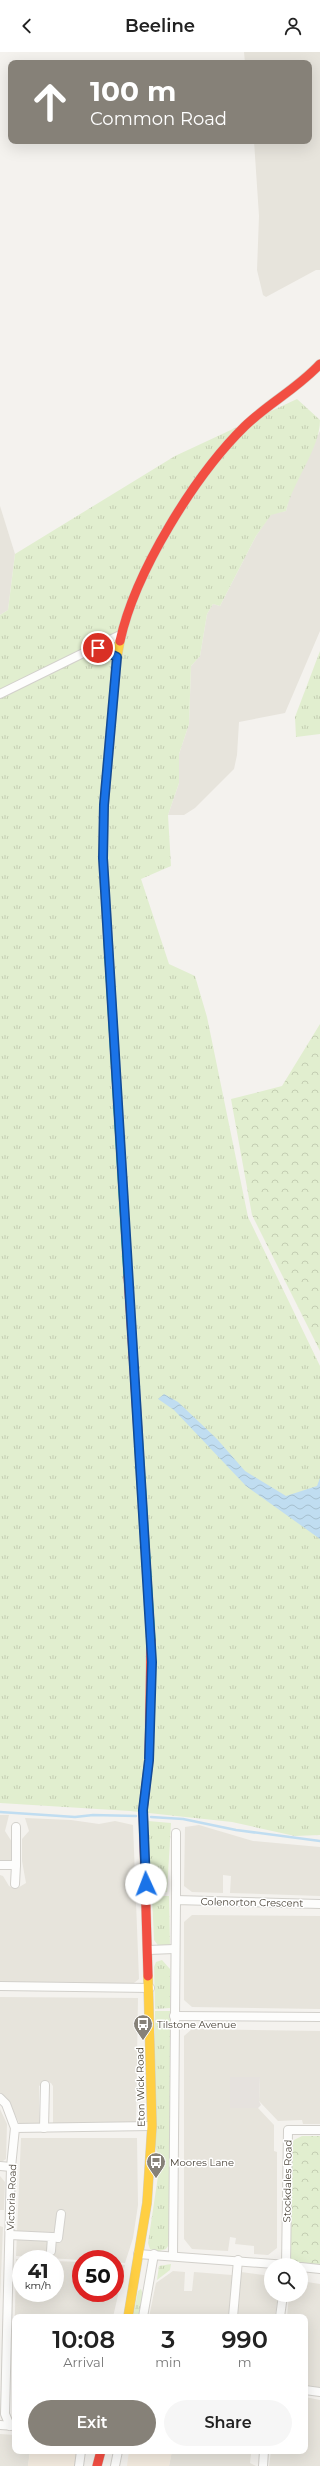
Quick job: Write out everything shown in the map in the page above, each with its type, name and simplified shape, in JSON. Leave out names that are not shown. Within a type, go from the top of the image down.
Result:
[{"type":"main road","name":"Eton Wick Road","points":[[128,2314],[147,2203],[152,2126],[149,1950],[143,1810],[149,1760],[152,1662],[103,858],[104,805],[117,657],[122,634],[140,584],[159,546],[205,470],[246,425],[309,376],[320,364]]},
{"type":"main road","points":[[97,2466],[100,2454]]},
{"type":"street","points":[[0,694],[98,648],[122,634]]},
{"type":"street","points":[[98,648],[117,657]]},
{"type":"street","points":[[15,1884],[16,1827]]},
{"type":"street","points":[[173,2256],[174,1949],[180,1900],[176,1833]]},
{"type":"street","points":[[0,1866],[16,1865]]},
{"type":"street","name":"Colenorton Crescent","points":[[180,1900],[320,1904]]},
{"type":"street","points":[[149,1950],[174,1949]]},
{"type":"street","points":[[0,1986],[150,1988]]},
{"type":"street","points":[[174,2016],[320,2017]]},
{"type":"street","points":[[44,2128],[45,2086]]},
{"type":"street","points":[[0,2098],[6,2104],[15,2128],[152,2126]]},
{"type":"street","name":"Victoria Road","points":[[12,2425],[4,2414],[4,2307],[10,2235],[11,2166],[15,2128]]},
{"type":"street","name":"Stockdales Road","points":[[286,2258],[288,2130],[320,2130]]},
{"type":"street","points":[[0,2166],[11,2166]]},
{"type":"street","points":[[10,2235],[58,2238],[61,2214]]},
{"type":"street","points":[[51,2250],[52,2237]]},
{"type":"street","points":[[138,2254],[264,2263]]},
{"type":"street","points":[[144,2314],[154,2254]]},
{"type":"street","points":[[233,2314],[238,2260]]},
{"type":"street","points":[[308,2268],[320,2269]]},
{"type":"street","points":[[280,2314],[282,2302]]},
{"type":"street","points":[[308,2390],[320,2392]]},
{"type":"street","points":[[0,2425],[12,2426]]},
{"type":"street","points":[[79,2466],[81,2454]]},
{"type":"street","points":[[115,2466],[117,2454]]},
{"type":"street","points":[[263,2466],[264,2454]]},
{"type":"shaded area","points":[[244,52],[320,52],[320,270],[316,270],[266,297],[263,295],[257,270],[259,216],[254,144],[312,144],[312,60],[245,60]]},
{"type":"shaded area","points":[[320,431],[320,631],[285,713],[239,722],[237,755],[234,769],[195,808],[184,815],[168,815],[179,783],[179,754],[189,724],[191,666],[200,656],[207,614],[213,604],[220,606],[256,536],[271,514],[286,511],[290,494]]},
{"type":"shaded area","points":[[0,506],[15,554],[8,610],[0,615]]},
{"type":"shaded area","points":[[0,1815],[9,1815],[5,1831],[12,1842],[12,1863],[0,1864]]},
{"type":"shaded area","points":[[25,1818],[71,1820],[99,1824],[115,1821],[133,1825],[139,1979],[130,1986],[0,1984],[0,1875],[3,1876],[9,1886],[16,1889],[26,1883],[22,1861],[22,1839],[29,1831]]},
{"type":"shaded area","points":[[199,1825],[253,1841],[320,1847],[320,1896],[230,1893],[231,1876],[223,1875],[223,1893],[192,1892],[184,1886],[185,1827]]},
{"type":"shaded area","points":[[192,1915],[320,1916],[320,2009],[192,2007],[184,2000],[184,1922]]},
{"type":"shaded area","points":[[0,1997],[138,1998],[136,2123],[53,2123],[53,2086],[51,2083],[46,2082],[39,2086],[39,2123],[19,2123],[7,2098],[0,2093]]},
{"type":"shaded area","points":[[192,2029],[320,2031],[320,2124],[303,2124],[302,2120],[278,2121],[259,2101],[260,2077],[230,2077],[230,2108],[258,2108],[274,2125],[274,2151],[277,2152],[277,2248],[268,2255],[254,2254],[254,2246],[235,2244],[236,2238],[230,2237],[228,2251],[192,2249],[184,2239],[184,2036]]},
{"type":"shaded area","points":[[230,2077],[260,2077],[259,2101],[261,2105],[258,2108],[230,2108]]},
{"type":"shaded area","points":[[0,2109],[7,2124],[6,2159],[0,2163]]},
{"type":"shaded area","points":[[21,2138],[137,2138],[138,2205],[133,2238],[125,2263],[124,2250],[72,2250],[72,2259],[64,2259],[64,2250],[16,2250]]},
{"type":"shaded area","points":[[0,2176],[5,2182],[4,2210],[0,2210]]},
{"type":"shaded area","points":[[0,2226],[3,2227],[0,2301]]},
{"type":"shaded area","points":[[64,2261],[72,2262],[72,2302],[116,2302],[114,2314],[15,2314],[15,2302],[64,2302]]},
{"type":"shaded area","points":[[173,2271],[185,2272],[184,2291],[192,2291],[194,2272],[232,2275],[234,2278],[231,2314],[150,2314],[156,2283]]},
{"type":"shaded area","points":[[241,2272],[264,2275],[264,2302],[277,2302],[275,2314],[236,2314]]},
{"type":"shaded area","points":[[308,2282],[320,2284],[320,2391],[308,2389],[308,2314],[287,2314],[288,2302],[308,2302]]},
{"type":"shaded area","points":[[308,2398],[320,2400],[320,2466],[269,2466],[271,2454],[308,2454]]},
{"type":"shaded area","points":[[0,2434],[12,2435],[12,2454],[30,2454],[28,2466],[0,2466]]},
{"type":"shaded area","points":[[30,2454],[77,2454],[75,2466],[28,2466]]},
{"type":"shaded area","points":[[129,2454],[171,2454],[169,2466],[127,2466]]},
{"type":"shaded area","points":[[171,2454],[251,2454],[250,2463],[256,2466],[169,2466]]},
{"type":"green space","points":[[297,399],[320,420],[316,442],[294,488],[286,511],[271,515],[256,536],[220,606],[213,604],[207,614],[200,656],[191,666],[189,724],[179,754],[179,783],[168,815],[171,866],[141,879],[169,964],[195,976],[207,1017],[248,1217],[320,1366],[320,1835],[295,1836],[232,1822],[130,1811],[0,1803],[0,615],[8,610],[15,554],[175,456]]},
{"type":"green space","points":[[320,651],[320,734],[296,737],[295,717]]},
{"type":"green space","points":[[320,1024],[320,1351],[252,1215],[231,1099],[282,1086]]},
{"type":"green space","points":[[148,1821],[171,1823],[167,1892],[153,1894],[151,1891]]},
{"type":"green space","points":[[152,1896],[169,1896],[170,1947],[160,1948],[154,1940]]},
{"type":"green space","points":[[162,1960],[170,1969],[170,2008],[155,2009],[154,1967],[156,1962]]},
{"type":"green space","points":[[155,2011],[171,2011],[170,2243],[166,2249],[156,2252],[150,2249],[148,2243],[160,2163],[155,2146]]},
{"type":"green space","points":[[302,2136],[320,2136],[320,2268],[308,2266],[308,2258],[290,2258],[290,2147],[294,2140]]},
{"type":"green space","points":[[171,2264],[170,2270],[157,2280],[159,2266]]},
{"type":"green space","points":[[141,2289],[143,2294],[140,2314],[134,2314],[138,2291]]},
{"type":"water","points":[[164,1394],[178,1402],[217,1439],[245,1471],[286,1496],[317,1486],[320,1478],[320,1539],[246,1486],[174,1410],[158,1399]]},
{"type":"waterway","points":[[0,1812],[75,1817],[93,1815],[136,1816]]},
{"type":"waterway","points":[[151,1817],[183,1819],[236,1830],[320,1841]]},
{"type":"traffic: fast","points":[[108,942],[128,1276]]},
{"type":"traffic: fast","points":[[138,1432],[151,1640]]},
{"type":"traffic: slow","points":[[108,942],[103,858],[104,805],[117,657],[120,641]]},
{"type":"traffic: slow","points":[[128,2314],[147,2203],[152,2126],[148,1976]]},
{"type":"traffic: jam","points":[[120,641],[139,585],[169,526],[187,497],[226,446],[245,426],[302,381],[320,364]]},
{"type":"traffic: jam","points":[[128,1276],[138,1432]]},
{"type":"traffic: jam","points":[[148,1976],[143,1810],[149,1760],[151,1640]]},
{"type":"traffic: jam","points":[[97,2466],[100,2454]]},
{"type":"place","name":"Tilstone Avenue","points":[[143,2041]]},
{"type":"place","name":"Moores Lane","points":[[156,2179]]},
{"type":"route","points":[[98,648],[117,657],[113,685],[104,805],[103,858],[152,1662],[152,1702],[149,1760],[143,1810],[146,1884]]}]
